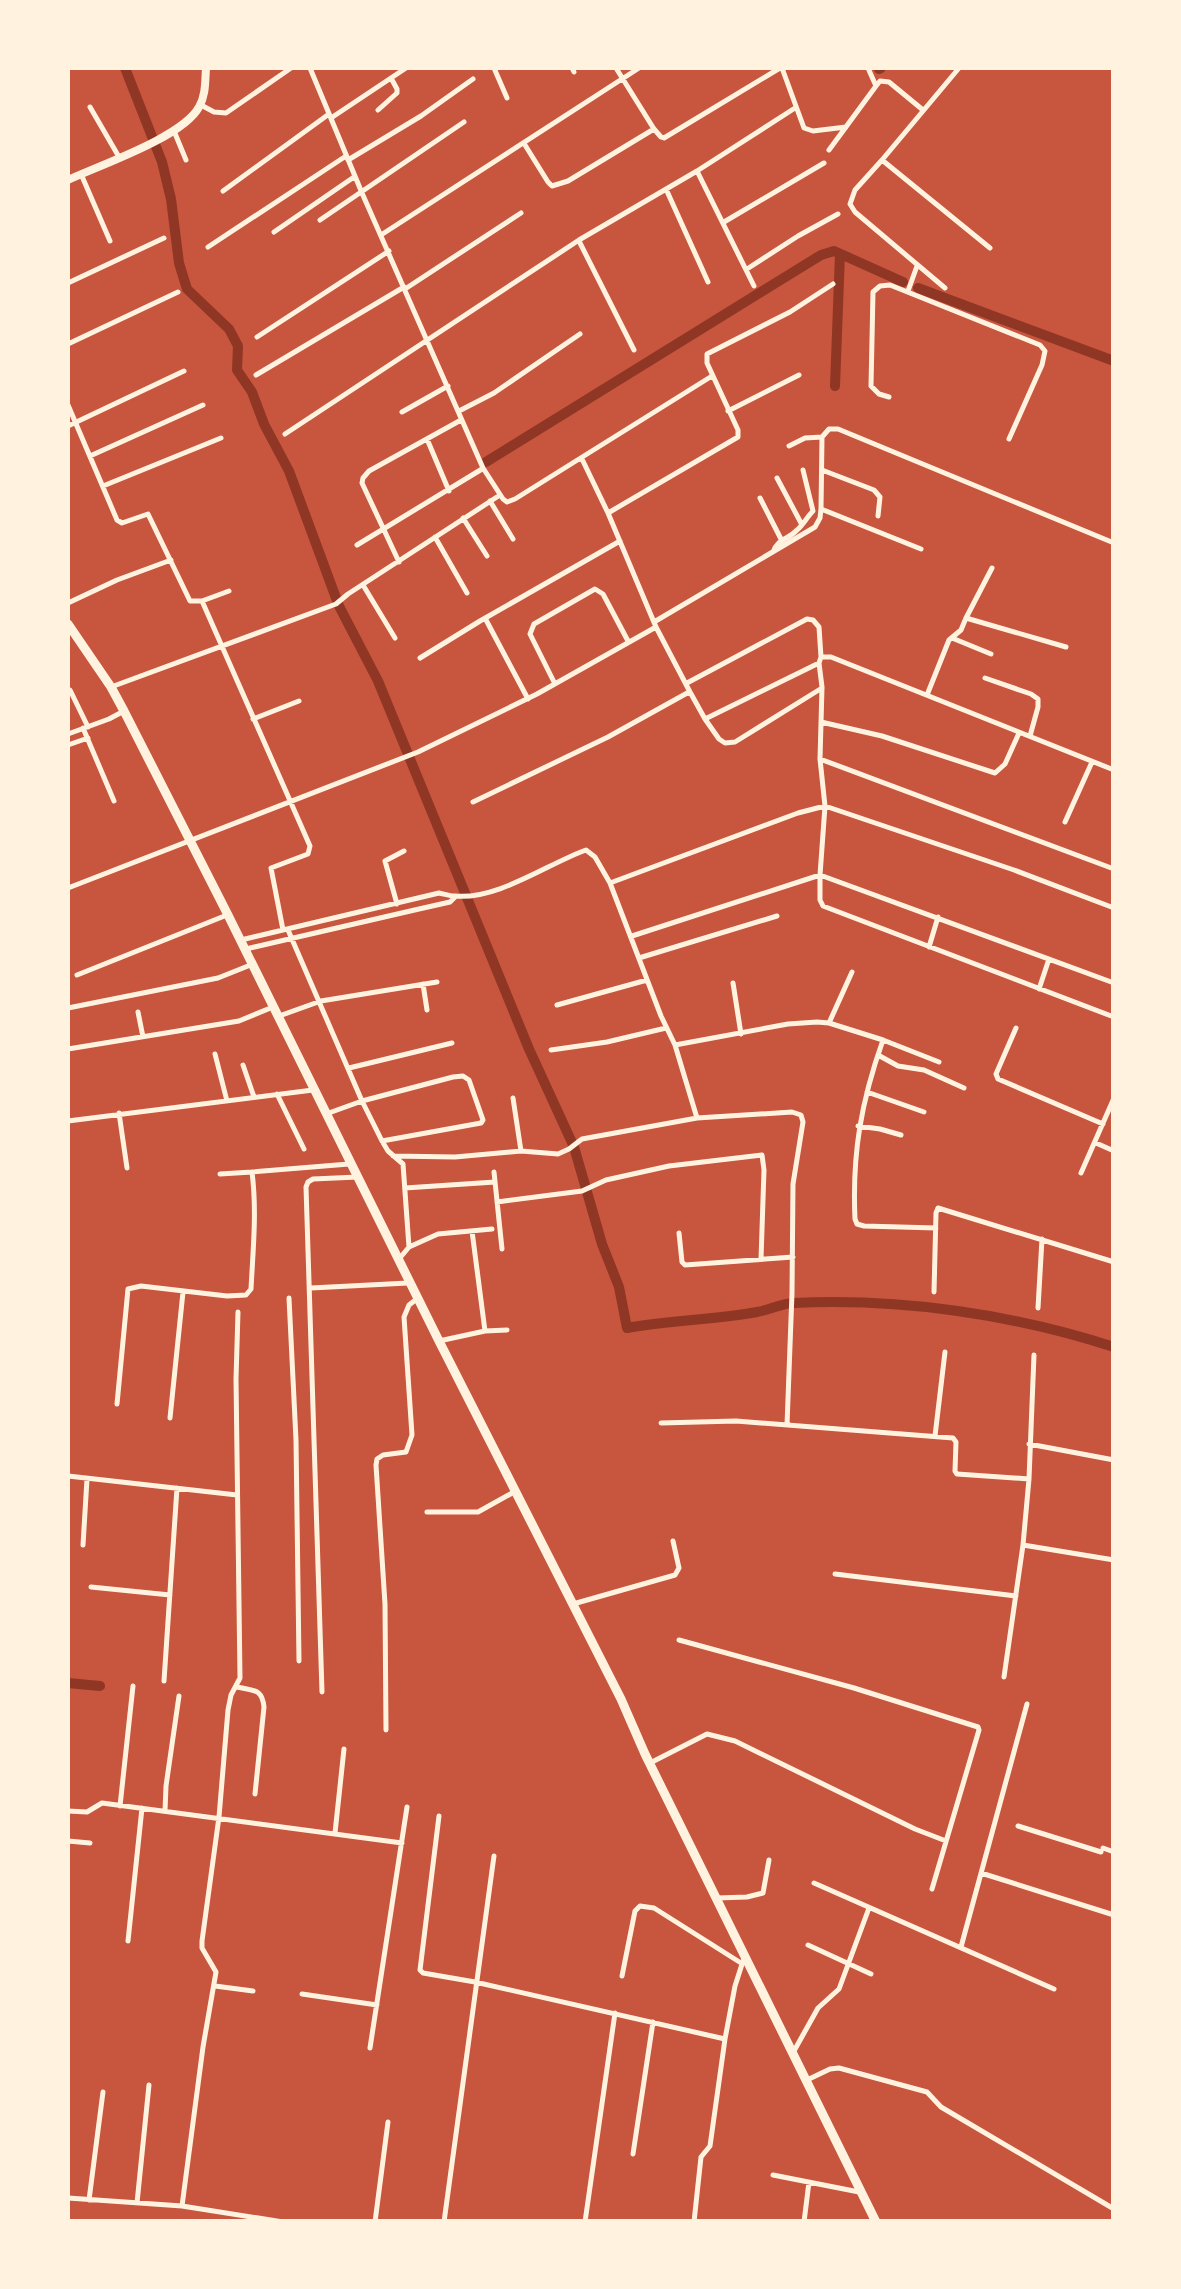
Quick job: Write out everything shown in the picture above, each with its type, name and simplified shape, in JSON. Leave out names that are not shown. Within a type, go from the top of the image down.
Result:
[{"type":"main road","points":[[68,180],[162,138],[186,122],[201,104],[206,68]]},
{"type":"main road","points":[[68,624],[112,687],[244,945],[313,1090],[621,1699],[743,1959],[876,2222]]},
{"type":"street","points":[[201,104],[214,112],[226,113],[292,68]]},
{"type":"street","points":[[310,68],[483,468],[507,502],[712,376]]},
{"type":"street","points":[[223,190],[406,68]]},
{"type":"street","points":[[494,68],[507,98]]},
{"type":"street","points":[[616,68],[660,137],[668,136],[781,68],[801,124],[808,131],[846,127]]},
{"type":"street","points":[[382,234],[639,68]]},
{"type":"street","points":[[868,68],[876,86]]},
{"type":"street","points":[[945,288],[855,212],[850,196],[959,68]]},
{"type":"street","points":[[378,110],[397,93],[391,78]]},
{"type":"street","points":[[208,246],[421,116],[473,79]]},
{"type":"street","points":[[830,150],[880,82],[889,82],[923,110]]},
{"type":"street","points":[[90,107],[119,157]]},
{"type":"street","points":[[286,434],[579,240],[795,108]]},
{"type":"street","points":[[320,220],[464,122]]},
{"type":"street","points":[[524,144],[552,186],[568,181],[654,129]]},
{"type":"street","points":[[174,131],[186,160]]},
{"type":"street","points":[[882,160],[990,248]]},
{"type":"street","points":[[724,222],[824,163]]},
{"type":"street","points":[[696,171],[754,286]]},
{"type":"street","points":[[81,174],[110,240]]},
{"type":"street","points":[[274,232],[355,176]]},
{"type":"street","points":[[666,188],[708,282]]},
{"type":"street","points":[[256,376],[520,213]]},
{"type":"street","points":[[746,270],[838,214]]},
{"type":"street","points":[[68,284],[164,238]]},
{"type":"street","points":[[579,240],[634,350]]},
{"type":"street","points":[[257,337],[389,251]]},
{"type":"street","points":[[908,292],[917,266]]},
{"type":"street","points":[[608,513],[738,438],[706,354],[790,312],[833,284]]},
{"type":"street","points":[[889,396],[870,386],[873,292],[890,285],[1040,345],[1044,351],[1042,365],[1009,439]]},
{"type":"street","points":[[68,344],[178,292]]},
{"type":"street","points":[[459,411],[580,334]]},
{"type":"street","points":[[68,426],[184,372]]},
{"type":"street","points":[[728,411],[799,376]]},
{"type":"street","points":[[402,412],[448,386]]},
{"type":"street","points":[[68,405],[117,520],[148,514],[190,602],[229,591]]},
{"type":"street","points":[[90,456],[203,405]]},
{"type":"street","points":[[399,562],[362,484],[363,478],[462,420]]},
{"type":"street","points":[[68,888],[418,752],[556,684],[628,641],[815,527],[821,509],[822,437],[830,428],[838,428],[1114,543]]},
{"type":"street","points":[[788,446],[805,438],[822,437]]},
{"type":"street","points":[[104,486],[221,438]]},
{"type":"street","points":[[427,439],[449,490]]},
{"type":"street","points":[[582,459],[655,624],[719,740],[735,742],[822,688]]},
{"type":"street","points":[[357,545],[483,468]]},
{"type":"street","points":[[773,552],[813,510],[803,470]]},
{"type":"street","points":[[822,470],[874,490],[880,497],[878,516]]},
{"type":"street","points":[[777,478],[801,522]]},
{"type":"street","points":[[112,687],[336,604],[500,495]]},
{"type":"street","points":[[760,498],[781,540]]},
{"type":"street","points":[[490,501],[513,539]]},
{"type":"street","points":[[821,509],[921,549]]},
{"type":"street","points":[[463,518],[487,556]]},
{"type":"street","points":[[435,537],[466,593]]},
{"type":"street","points":[[420,658],[620,541]]},
{"type":"street","points":[[68,602],[172,560]]},
{"type":"street","points":[[926,695],[952,638],[961,630],[992,568]]},
{"type":"street","points":[[362,585],[395,638]]},
{"type":"street","points":[[556,684],[530,634],[534,624],[595,589],[604,594],[628,641]]},
{"type":"street","points":[[202,601],[311,850],[271,868],[286,930],[382,1142],[404,1168],[409,1247]]},
{"type":"street","points":[[486,618],[528,698]]},
{"type":"street","points":[[966,618],[1066,647]]},
{"type":"street","points":[[687,683],[807,619],[813,620],[818,627],[822,688],[820,760],[825,806],[820,900],[828,910],[1114,1018]]},
{"type":"street","points":[[952,638],[991,654]]},
{"type":"street","points":[[705,720],[831,657],[1114,770]]},
{"type":"street","points":[[984,678],[1038,699],[1030,737]]},
{"type":"street","points":[[70,690],[114,801]]},
{"type":"street","points":[[473,802],[608,737],[690,692]]},
{"type":"street","points":[[253,719],[299,701]]},
{"type":"street","points":[[68,734],[124,711]]},
{"type":"street","points":[[821,722],[882,736],[995,773],[1005,764],[1020,732]]},
{"type":"street","points":[[68,745],[88,738]]},
{"type":"street","points":[[820,760],[1114,869]]},
{"type":"street","points":[[1065,822],[1092,762]]},
{"type":"street","points":[[610,883],[825,806],[1114,908]]},
{"type":"street","points":[[244,945],[286,930],[439,894],[484,893],[586,850],[596,857],[610,883],[676,1045],[698,1118]]},
{"type":"street","points":[[397,905],[384,861],[404,851]]},
{"type":"street","points":[[632,936],[820,874],[1114,983]]},
{"type":"street","points":[[244,945],[419,910],[459,896]]},
{"type":"street","points":[[76,976],[228,914]]},
{"type":"street","points":[[640,958],[777,916]]},
{"type":"street","points":[[929,948],[938,917]]},
{"type":"street","points":[[1039,989],[1049,959]]},
{"type":"street","points":[[68,1008],[218,978],[253,964]]},
{"type":"street","points":[[829,1023],[852,972]]},
{"type":"street","points":[[557,1005],[647,980]]},
{"type":"street","points":[[68,1049],[437,982]]},
{"type":"street","points":[[423,984],[428,1010]]},
{"type":"street","points":[[733,984],[741,1034]]},
{"type":"street","points":[[138,1012],[143,1036]]},
{"type":"street","points":[[676,1045],[802,1022],[829,1023],[940,1062]]},
{"type":"street","points":[[550,1050],[667,1028]]},
{"type":"street","points":[[1016,1028],[996,1074],[998,1079],[1104,1124]]},
{"type":"street","points":[[349,1068],[452,1043]]},
{"type":"street","points":[[882,1043],[858,1126],[854,1219],[864,1226],[936,1228]]},
{"type":"street","points":[[214,1054],[227,1100]]},
{"type":"street","points":[[878,1055],[898,1066],[924,1070],[964,1088]]},
{"type":"street","points":[[243,1065],[254,1097]]},
{"type":"street","points":[[326,1114],[462,1076],[469,1080],[483,1120],[475,1125],[382,1142]]},
{"type":"street","points":[[68,1120],[313,1090]]},
{"type":"street","points":[[867,1092],[924,1112]]},
{"type":"street","points":[[278,1094],[304,1149]]},
{"type":"street","points":[[512,1098],[521,1151]]},
{"type":"street","points":[[1081,1173],[1114,1098]]},
{"type":"street","points":[[393,1156],[456,1157],[521,1151],[558,1154],[582,1139],[698,1118],[792,1112],[801,1116],[794,1184],[786,1425]]},
{"type":"street","points":[[119,1113],[127,1168]]},
{"type":"street","points":[[858,1126],[901,1135]]},
{"type":"street","points":[[1096,1143],[1114,1151]]},
{"type":"street","points":[[497,1202],[582,1190],[597,1182],[669,1166],[762,1154],[761,1259]]},
{"type":"street","points":[[220,1174],[352,1164]]},
{"type":"street","points":[[117,1404],[128,1289],[141,1286],[228,1296],[249,1293],[254,1238],[252,1172]]},
{"type":"street","points":[[494,1172],[502,1249]]},
{"type":"street","points":[[322,1692],[306,1187],[313,1179],[358,1177]]},
{"type":"street","points":[[405,1188],[495,1182]]},
{"type":"street","points":[[934,1292],[938,1208],[1114,1262]]},
{"type":"street","points":[[399,1259],[409,1247],[438,1234],[492,1229]]},
{"type":"street","points":[[472,1231],[485,1331]]},
{"type":"street","points":[[679,1234],[685,1265],[793,1257]]},
{"type":"street","points":[[1038,1308],[1042,1240]]},
{"type":"street","points":[[311,1288],[411,1283]]},
{"type":"street","points":[[170,1418],[183,1292]]},
{"type":"street","points":[[289,1298],[296,1440],[298,1661]]},
{"type":"street","points":[[386,1730],[385,1604],[376,1465],[384,1454],[406,1452],[411,1444],[404,1317],[409,1305],[418,1298]]},
{"type":"street","points":[[182,2206],[216,1972],[202,1941],[228,1710],[240,1678],[238,1312]]},
{"type":"street","points":[[439,1341],[507,1330]]},
{"type":"street","points":[[935,1436],[944,1352]]},
{"type":"street","points":[[1004,1677],[1023,1545],[1034,1354]]},
{"type":"street","points":[[662,1422],[736,1421],[956,1439],[957,1474],[1028,1479]]},
{"type":"street","points":[[1029,1444],[1114,1460]]},
{"type":"street","points":[[68,1476],[236,1495]]},
{"type":"street","points":[[84,1545],[88,1478]]},
{"type":"street","points":[[164,1681],[177,1488]]},
{"type":"street","points":[[427,1512],[478,1512],[516,1491]]},
{"type":"street","points":[[573,1604],[675,1575],[679,1568],[673,1541]]},
{"type":"street","points":[[1023,1545],[1114,1560]]},
{"type":"street","points":[[835,1574],[1016,1596]]},
{"type":"street","points":[[91,1587],[170,1595]]},
{"type":"street","points":[[679,1640],[976,1724],[979,1730],[932,1889]]},
{"type":"street","points":[[120,1806],[134,1686]]},
{"type":"street","points":[[238,1687],[257,1692],[263,1698],[255,1794]]},
{"type":"street","points":[[165,1811],[178,1696]]},
{"type":"street","points":[[960,1948],[1027,1704]]},
{"type":"street","points":[[650,1764],[706,1734],[735,1741],[946,1841]]},
{"type":"street","points":[[335,1833],[344,1748]]},
{"type":"street","points":[[68,1811],[87,1812],[102,1804],[402,1842]]},
{"type":"street","points":[[370,2048],[407,1806]]},
{"type":"street","points":[[128,1940],[142,1808]]},
{"type":"street","points":[[439,1816],[420,1970],[423,1974],[475,1982],[725,2039]]},
{"type":"street","points":[[1018,1826],[1114,1852]]},
{"type":"street","points":[[68,1840],[90,1843]]},
{"type":"street","points":[[444,2222],[494,1856]]},
{"type":"street","points":[[717,1898],[763,1892],[770,1860]]},
{"type":"street","points":[[981,1873],[1114,1915]]},
{"type":"street","points":[[814,1883],[1054,1989]]},
{"type":"street","points":[[622,1976],[635,1911],[640,1906],[654,1908],[743,1959],[725,2039],[710,2146],[701,2157],[694,2222]]},
{"type":"street","points":[[793,2053],[818,2008],[839,1988],[869,1908]]},
{"type":"street","points":[[808,1945],[871,1974]]},
{"type":"street","points":[[214,1986],[253,1991]]},
{"type":"street","points":[[302,1994],[377,2005]]},
{"type":"street","points":[[585,2222],[615,2014]]},
{"type":"street","points":[[633,2154],[653,2022]]},
{"type":"street","points":[[807,2080],[839,2068],[927,2092],[940,2107],[1114,2209]]},
{"type":"street","points":[[136,2202],[149,2084]]},
{"type":"street","points":[[90,2200],[103,2092]]},
{"type":"street","points":[[375,2222],[388,2122]]},
{"type":"street","points":[[773,2175],[862,2193]]},
{"type":"street","points":[[804,2222],[809,2182]]},
{"type":"street","points":[[68,2198],[182,2206],[283,2222]]},
{"type":"waterway","points":[[125,68],[162,162],[187,289],[229,329],[238,346],[237,370],[252,392],[289,471],[339,606],[378,681],[529,1049],[574,1147],[602,1244],[619,1287],[627,1328],[741,1315],[789,1303],[875,1303],[996,1317],[1114,1347]]},
{"type":"waterway","points":[[486,462],[821,255],[834,251],[903,282]]},
{"type":"waterway","points":[[835,386],[840,254]]},
{"type":"waterway","points":[[918,288],[1114,361]]},
{"type":"waterway","points":[[68,1683],[100,1686]]}]
